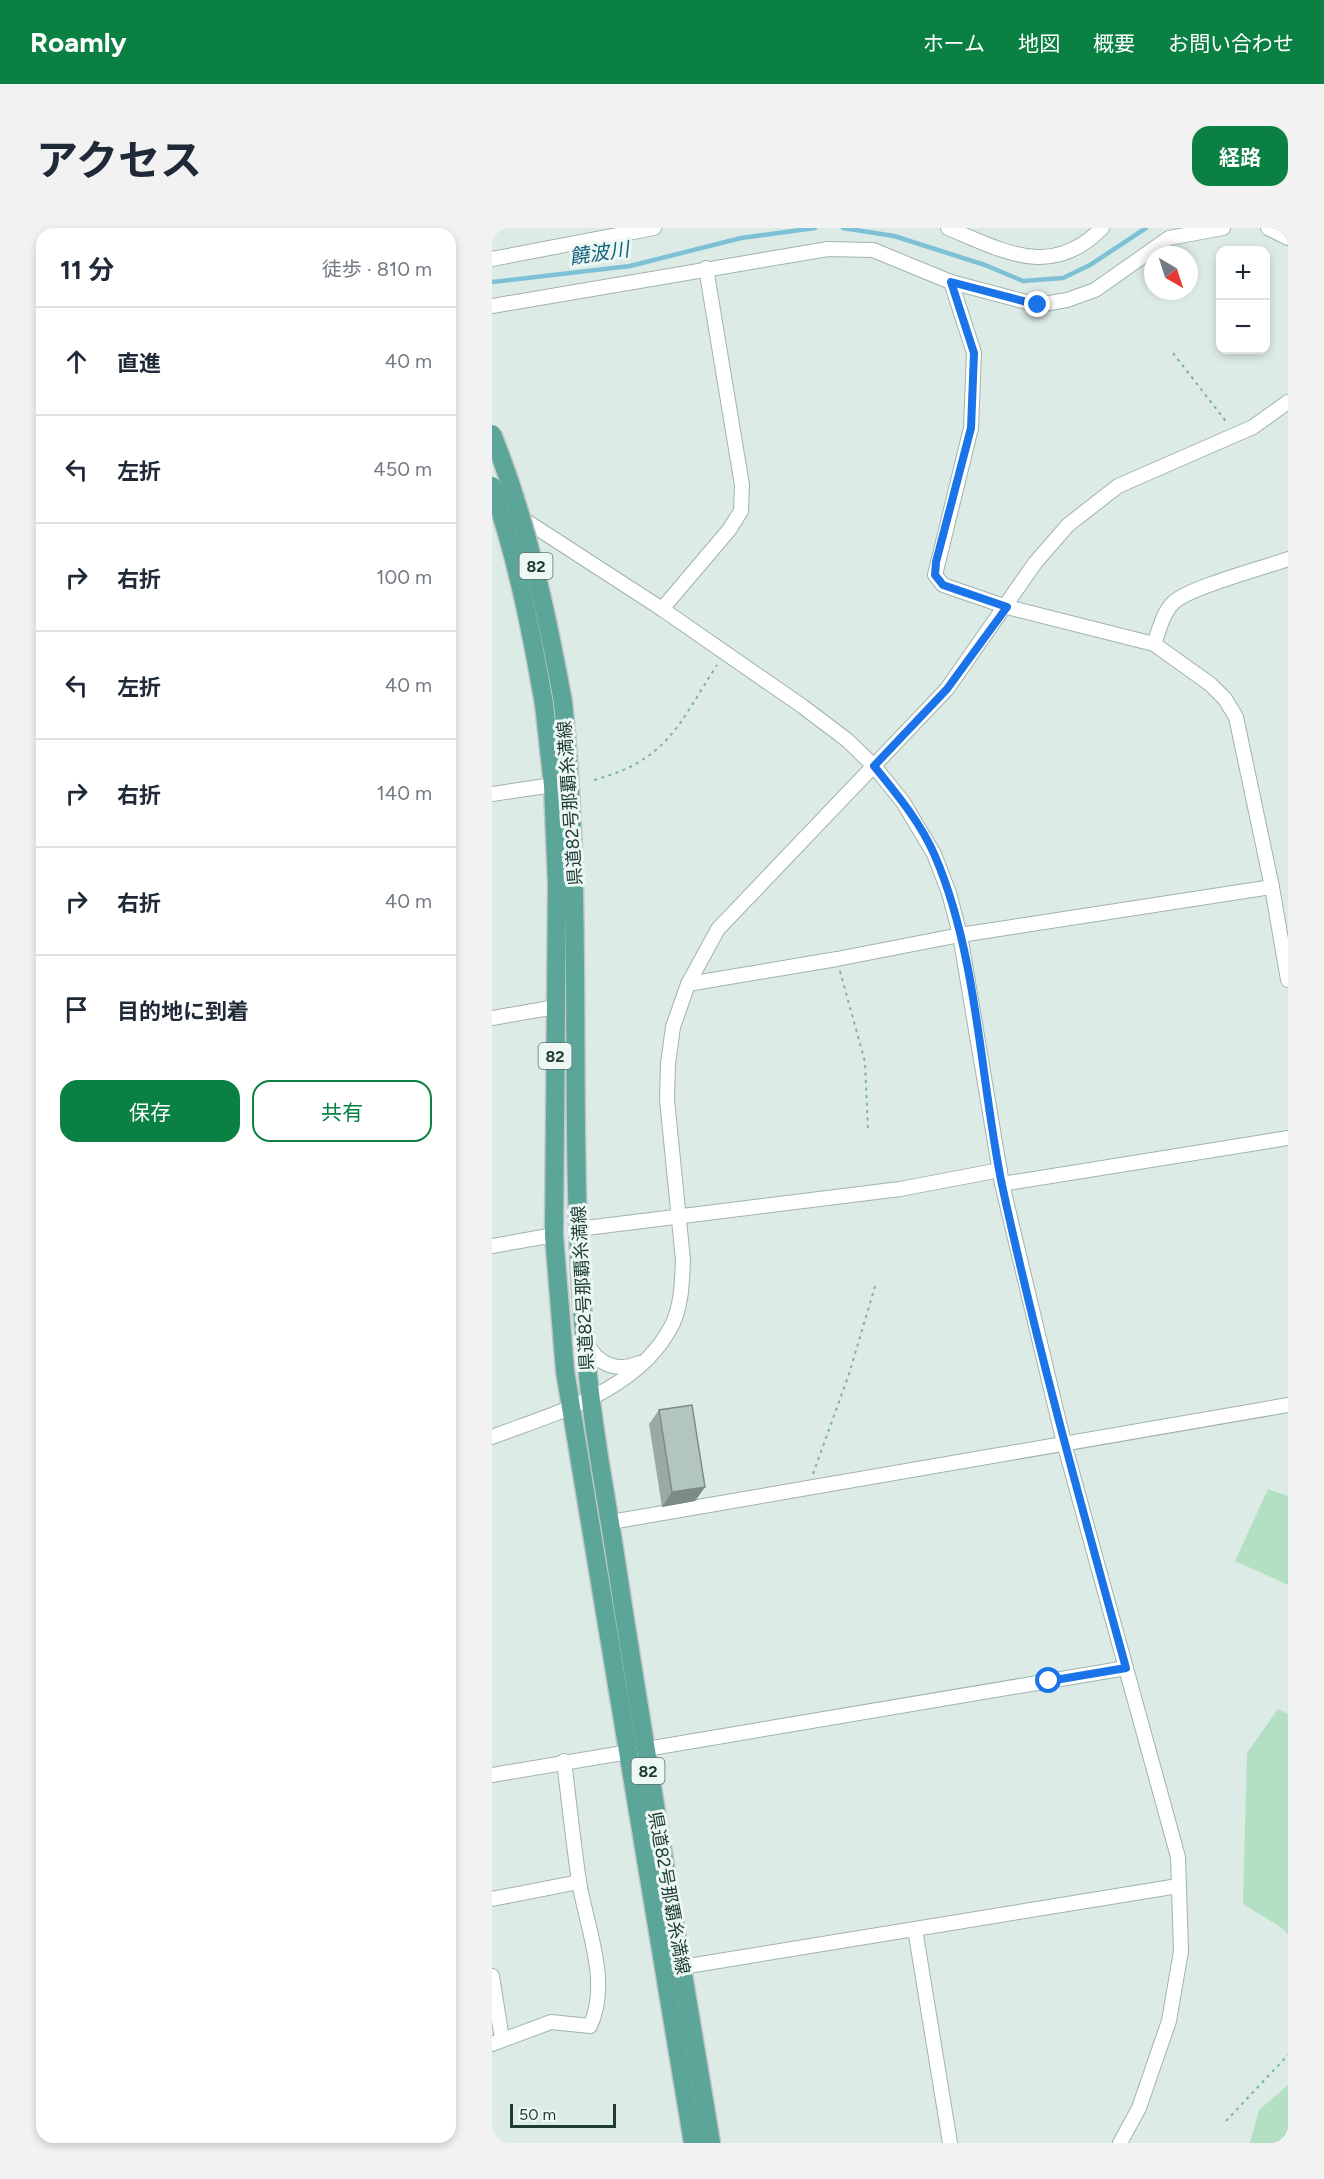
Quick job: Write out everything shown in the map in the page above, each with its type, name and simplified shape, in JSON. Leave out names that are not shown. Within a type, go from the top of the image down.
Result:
[{"type":"main road","name":"県道82号那覇糸満線","points":[[492,434],[519,507],[539,575],[563,702],[571,776],[576,888],[578,1229],[585,1341],[591,1398],[645,1749],[711,2143]]},
{"type":"main road","name":"県道82号那覇糸満線","points":[[492,486],[522,587],[544,704],[553,786],[557,884],[554,1235],[570,1407],[693,2143]]},
{"type":"street","points":[[492,259],[654,228]]},
{"type":"street","points":[[948,228],[998,249],[1035,259],[1062,256],[1088,242],[1102,228]]},
{"type":"street","points":[[492,306],[828,249],[873,250],[951,282],[1038,305],[1067,300],[1095,290],[1169,238],[1223,228]]},
{"type":"street","points":[[1268,228],[1288,238]]},
{"type":"street","points":[[662,609],[729,530],[741,511],[742,486],[706,268]]},
{"type":"street","points":[[951,282],[974,353],[971,428],[936,562],[935,575],[943,585],[1007,607],[1154,644],[1210,684],[1225,699],[1236,717],[1272,887],[1288,980]]},
{"type":"street","points":[[492,1437],[591,1398],[618,1383],[658,1347],[674,1321],[679,1304],[682,1271],[680,1215],[667,1100],[668,1064],[673,1027],[688,984],[718,929],[947,689],[1007,607],[1035,563],[1068,525],[1118,486],[1253,427],[1288,402]]},
{"type":"street","points":[[492,500],[532,523],[662,609],[802,705],[847,740],[874,766],[903,802],[934,854],[960,935],[1002,1184],[1064,1443],[1178,1857],[1181,1951],[1169,2021],[1139,2108],[1120,2143]]},
{"type":"street","points":[[1154,644],[1166,612],[1174,602],[1190,593],[1288,559]]},
{"type":"street","points":[[492,794],[553,786]]},
{"type":"street","points":[[688,984],[837,959],[960,935],[1272,887]]},
{"type":"street","points":[[492,1018],[556,1007]]},
{"type":"street","points":[[1002,1184],[1288,1138]]},
{"type":"street","points":[[578,1229],[900,1189],[1000,1170]]},
{"type":"street","points":[[492,1246],[554,1235]]},
{"type":"street","points":[[585,1341],[596,1357],[607,1365],[628,1368],[647,1359]]},
{"type":"street","points":[[611,1522],[1288,1405]]},
{"type":"street","points":[[492,1775],[564,1761],[627,1753],[1126,1668]]},
{"type":"street","points":[[492,1976],[497,2041],[551,2022],[590,2026],[597,2012],[598,1980],[579,1882],[564,1761]]},
{"type":"street","points":[[492,1899],[579,1882]]},
{"type":"street","points":[[682,1967],[1178,1886]]},
{"type":"street","points":[[915,1929],[950,2143]]},
{"type":"path","points":[[1173,353],[1237,434]]},
{"type":"path","points":[[594,780],[618,773],[644,761],[665,744],[726,653]]},
{"type":"path","points":[[837,959],[865,1062],[868,1131]]},
{"type":"path","points":[[808,1488],[849,1374],[876,1283]]},
{"type":"path","points":[[1226,2121],[1288,2055]]},
{"type":"green space","points":[[1268,1489],[1288,1496],[1288,1585],[1235,1561]]},
{"type":"green space","points":[[1278,1709],[1288,1714],[1288,1934],[1243,1904],[1247,1753]]},
{"type":"green space","points":[[1288,2085],[1288,2143],[1250,2143],[1259,2110]]},
{"type":"building","points":[[692,1405],[705,1487],[672,1492],[659,1410]]},
{"type":"waterway","name":"饒波川","points":[[492,282],[630,266],[741,238],[815,228]]},
{"type":"waterway","name":"饒波川","points":[[843,228],[894,236],[985,265],[1023,281],[1063,278],[1090,265],[1146,228]]},
{"type":"route","points":[[1038,305],[951,282],[974,353],[971,428],[936,562],[935,575],[943,585],[1007,607],[947,689],[874,766],[903,802],[934,854],[949,893],[960,935],[1002,1184],[1064,1443],[1126,1668],[1049,1681]]}]
